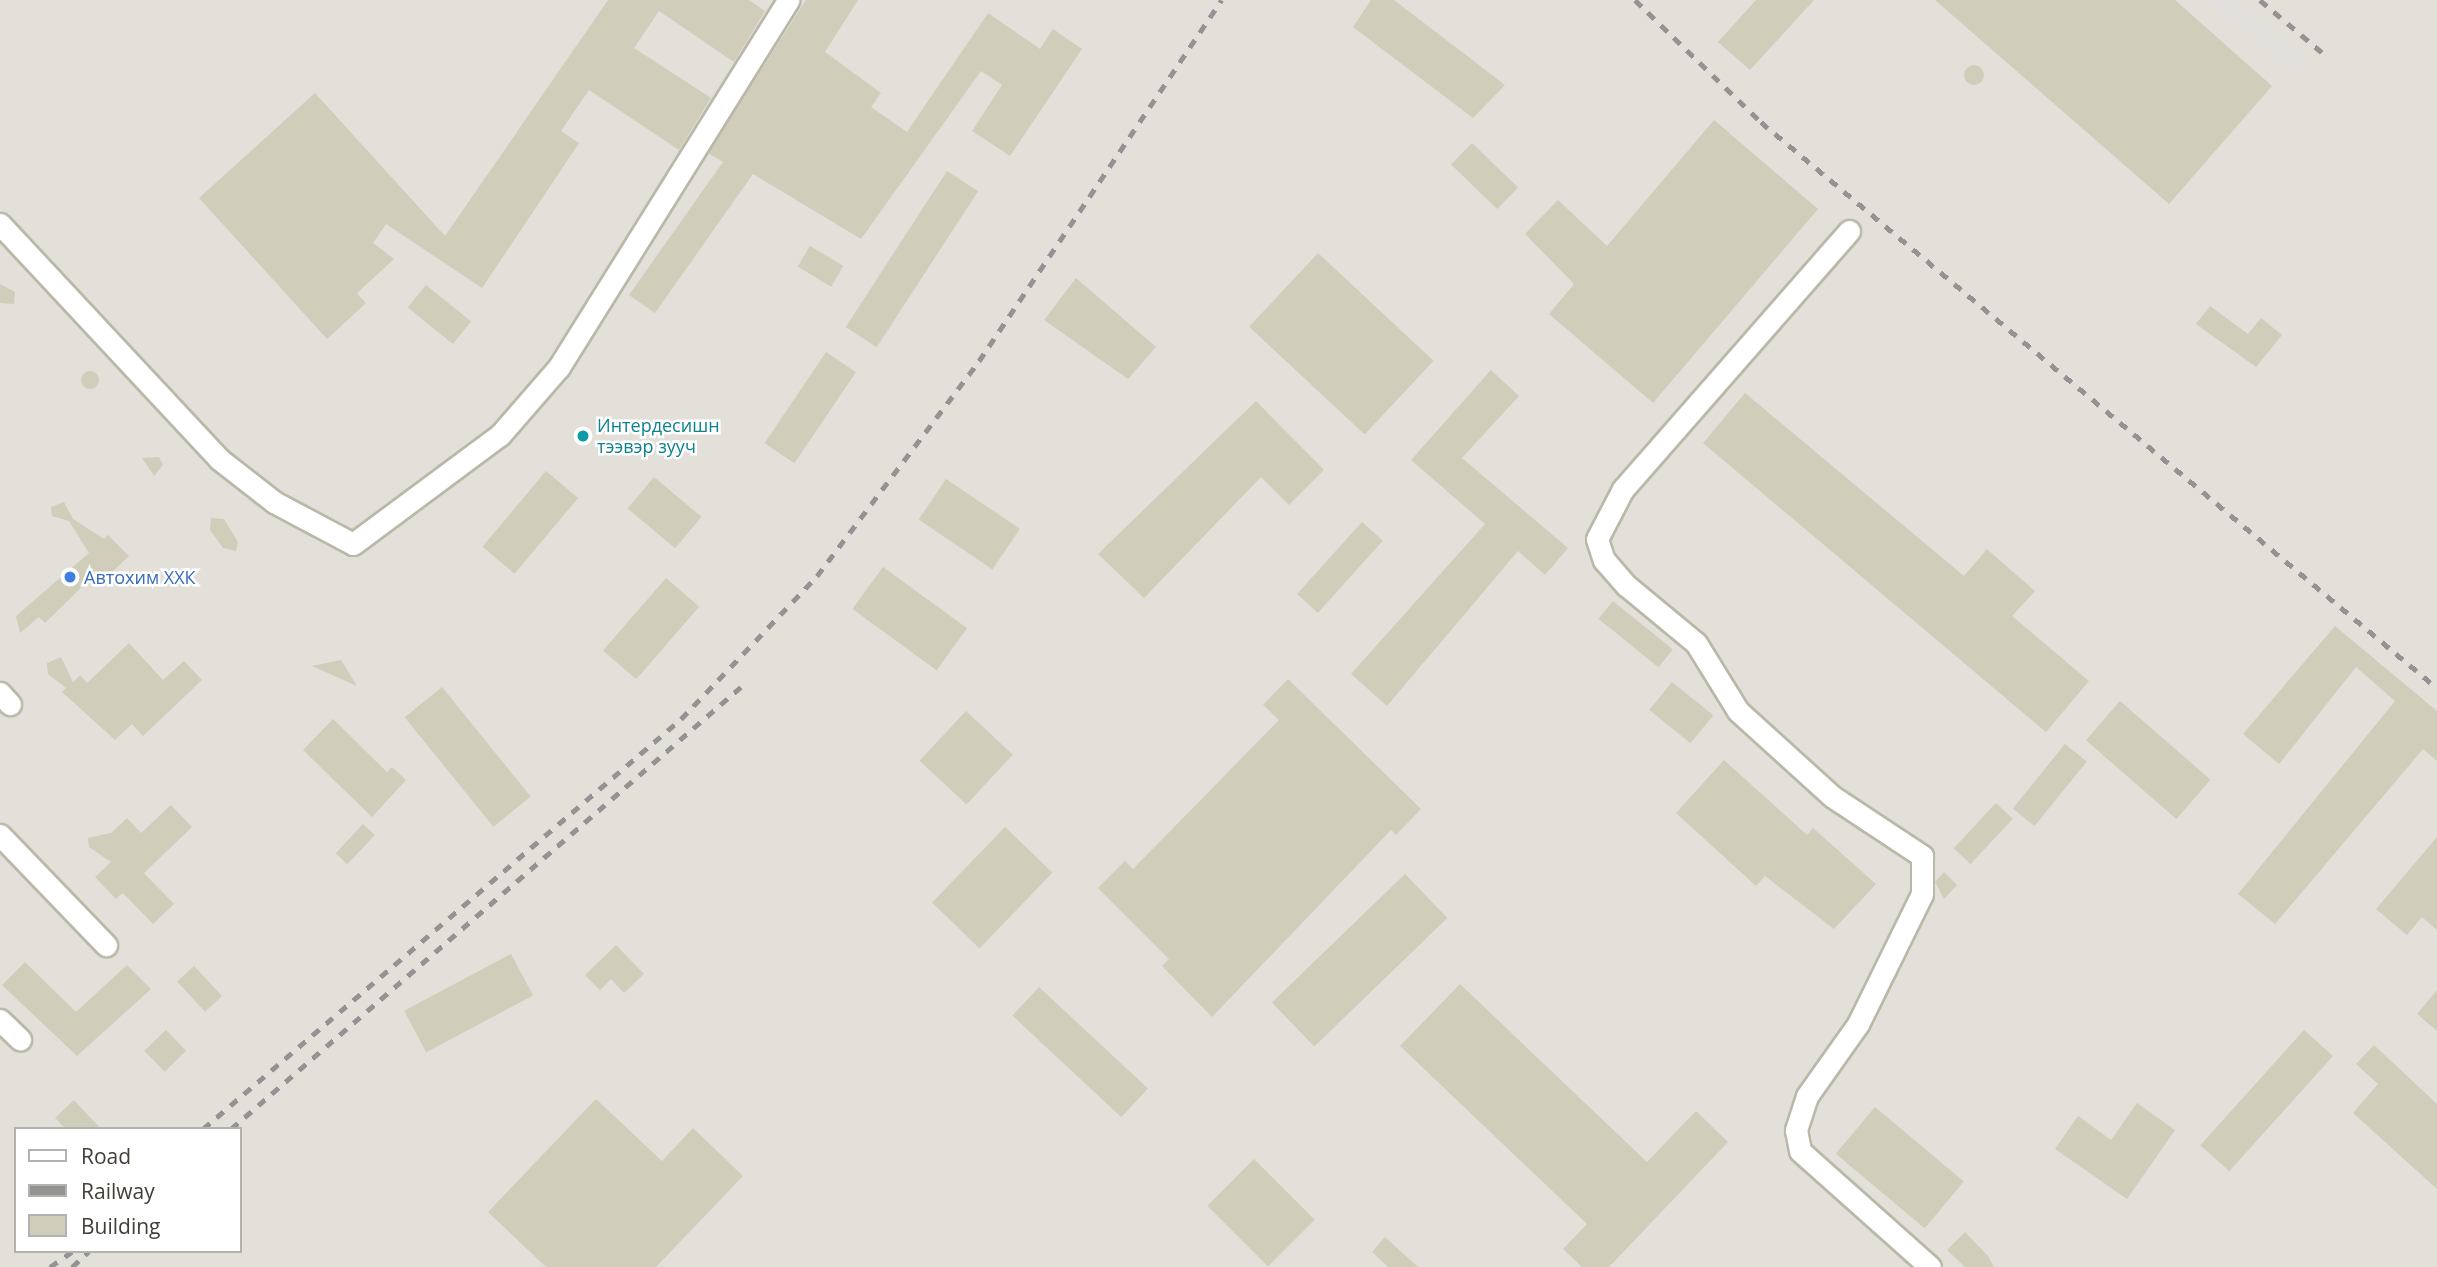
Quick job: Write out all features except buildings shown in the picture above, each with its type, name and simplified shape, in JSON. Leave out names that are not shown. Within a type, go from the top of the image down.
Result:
[{"type":"street","points":[[0,224],[227,466],[274,502],[352,544],[500,435],[559,367],[788,0]]},
{"type":"street","points":[[1849,231],[1623,489],[1597,539],[1604,560],[1627,586],[1696,643],[1738,711],[1833,797],[1922,856],[1922,894],[1858,1024],[1807,1096],[1796,1130],[1800,1151],[1930,1267]]},
{"type":"street","points":[[0,835],[106,945]]},
{"type":"street","points":[[0,1020],[20,1040]]},
{"type":"shaded area","points":[[0,0],[2437,0],[2437,1267],[0,1267]]},
{"type":"shaded area","points":[[2208,0],[2236,0],[2307,60],[2294,76]]},
{"type":"railway","points":[[205,1127],[681,719],[817,576],[979,361],[1222,0]]},
{"type":"railway","points":[[1635,0],[1761,122],[2437,688]]},
{"type":"railway","points":[[2260,0],[2324,54]]},
{"type":"railway","points":[[233,1127],[742,686]]},
{"type":"railway","points":[[50,1267],[70,1253]]},
{"type":"railway","points":[[72,1267],[87,1253]]},
{"type":"place","name":"Интердесишн тээвэр зууч","points":[[583,436]]},
{"type":"place","name":"Автохим ХХК","points":[[70,577]]}]
